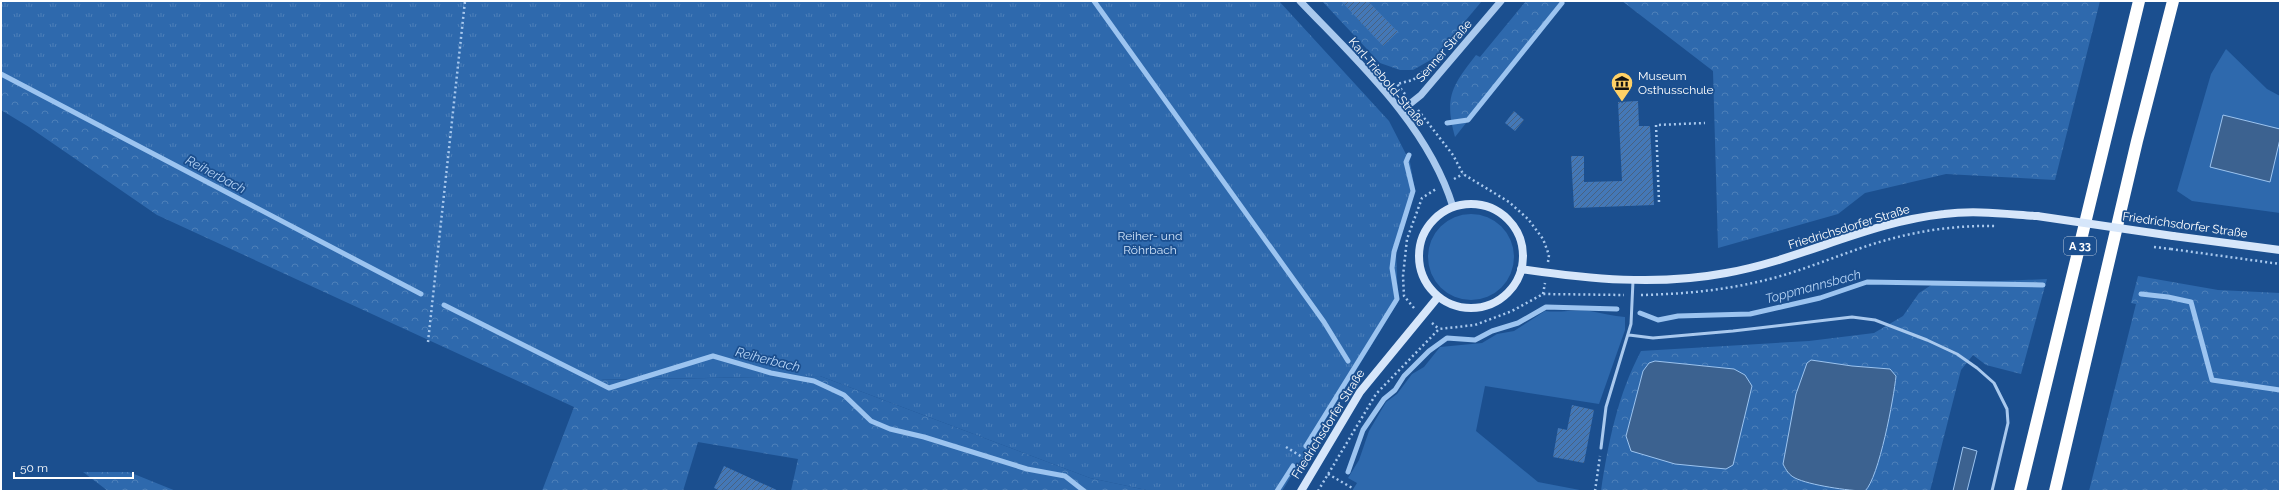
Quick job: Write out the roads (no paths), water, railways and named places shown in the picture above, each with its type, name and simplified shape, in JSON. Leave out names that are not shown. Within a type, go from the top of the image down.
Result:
[{"type":"highway","name":"A 33","points":[[2020,491],[2139,1]]},
{"type":"highway","name":"A 33","points":[[2055,491],[2137,141],[2173,1]]},
{"type":"main road","points":[[1480,205],[1496,211],[1509,221],[1519,236],[1523,252],[1522,269],[1513,288],[1499,300],[1484,307],[1468,308],[1453,305],[1438,297],[1427,284],[1420,266],[1420,244],[1429,225],[1445,211],[1453,207],[1480,205]]},
{"type":"main road","name":"Friedrichsdorfer Straße","points":[[1522,269],[1547,273],[1633,280],[1666,280],[1725,274],[1792,256],[1874,229],[1944,214],[1970,212],[2037,216],[2280,250]]},
{"type":"main road","name":"Friedrichsdorfer Straße","points":[[1301,491],[1360,392],[1438,297]]},
{"type":"street","name":"Karl-Triebold-Straße","points":[[1300,1],[1401,111],[1426,148],[1444,184],[1453,207]]},
{"type":"street","name":"Senner Straße","points":[[1401,111],[1412,103],[1501,1]]},
{"type":"lane","points":[[1601,448],[1606,407],[1629,335],[1632,315],[1633,280]]},
{"type":"lane","points":[[1629,335],[1653,338],[1733,331],[1852,317],[1875,320],[1913,334],[1957,354],[1978,368],[1994,383],[2001,395],[2007,409],[2008,423],[1992,491]]},
{"type":"waterway","points":[[1094,1],[1324,322],[1348,361]]},
{"type":"waterway","points":[[1447,123],[1468,120],[1562,3]]},
{"type":"waterway","name":"Reiherbach","points":[[1,74],[421,294]]},
{"type":"waterway","points":[[1306,446],[1397,299],[1392,268],[1394,252],[1413,191],[1406,162],[1409,155]]},
{"type":"waterway","name":"Toppmannsbach","points":[[1640,313],[1658,320],[1678,316],[1750,314],[1820,298],[1867,282],[2043,285]]},
{"type":"waterway","name":"Toppmannsbach","points":[[2141,294],[2168,297],[2191,302],[2212,380],[2280,390]]},
{"type":"waterway","name":"Reiherbach","points":[[444,305],[609,388],[713,356],[771,373],[814,381],[844,395],[871,421],[890,429],[924,437],[1027,469],[1065,476],[1084,491]]},
{"type":"waterway","name":"Toppmannsbach","points":[[1348,472],[1363,430],[1384,399],[1395,390],[1404,376],[1429,351],[1447,338],[1475,340],[1492,331],[1518,323],[1546,307],[1617,309]]},
{"type":"waterway","points":[[1277,491],[1293,466]]},
{"type":"place","name":"Museum Osthusschule","points":[[1622,102]]},
{"type":"park label","name":"Reiher- und Röhrbach","points":[[1150,243]]}]
